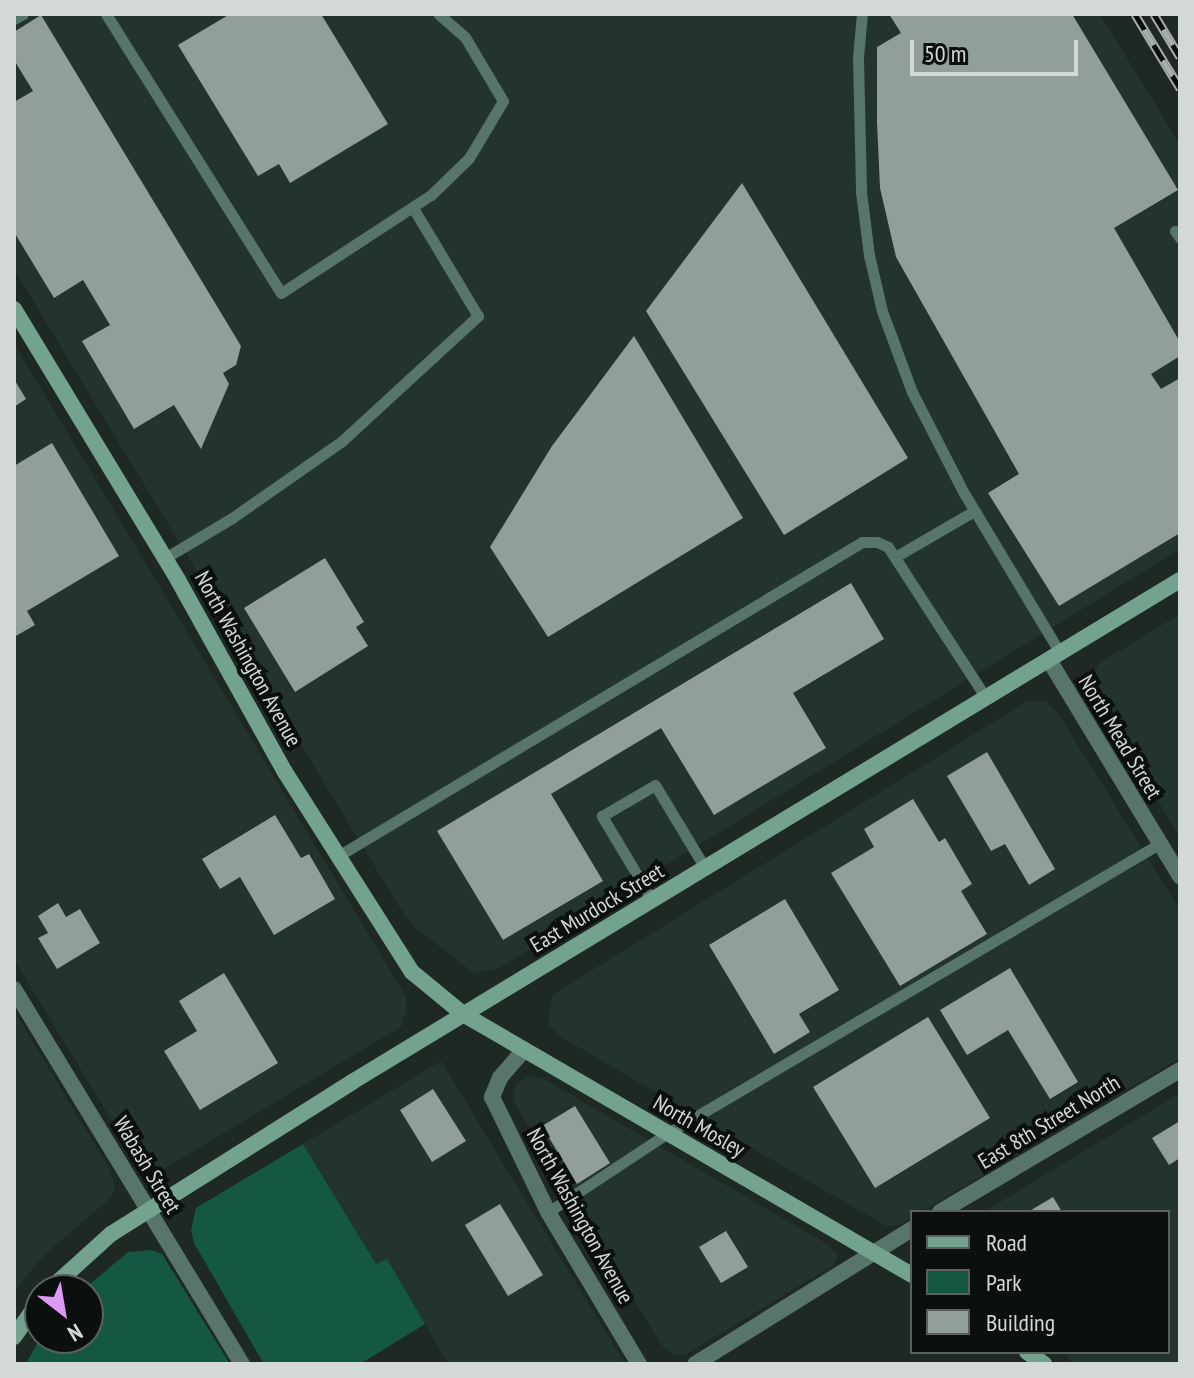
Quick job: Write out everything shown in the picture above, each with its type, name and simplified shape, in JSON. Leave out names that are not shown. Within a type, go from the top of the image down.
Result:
[{"type":"street","name":"North Washington Avenue","points":[[14,309],[165,558],[285,772],[338,856],[412,972],[463,1014]]},
{"type":"street","name":"East Murdock Street","points":[[67,1274],[111,1234],[463,1014],[1180,580]]},
{"type":"street","name":"North Mead Street","points":[[1055,656],[1159,844],[1180,876]]},
{"type":"street","name":"Wabash Street","points":[[14,989],[242,1364]]},
{"type":"street","name":"North Mosley","points":[[463,1014],[910,1274]]},
{"type":"street","name":"North Washington Avenue","points":[[524,1050],[500,1078],[492,1097],[548,1212],[639,1364]]},
{"type":"street","name":"East 8th Street North","points":[[943,1210],[1180,1070]]},
{"type":"street","points":[[695,1364],[910,1230]]},
{"type":"lane","points":[[14,19],[23,14]]},
{"type":"lane","points":[[106,14],[281,293],[413,208],[469,158],[503,101],[465,37],[439,14]]},
{"type":"lane","points":[[862,14],[858,57],[861,192],[872,269],[882,311],[912,392],[1055,656]]},
{"type":"lane","points":[[165,558],[232,518],[342,441],[478,316],[413,208]]},
{"type":"lane","points":[[895,557],[974,511]]},
{"type":"lane","points":[[338,856],[862,542],[877,542],[895,557],[986,698]]},
{"type":"lane","points":[[652,900],[602,816],[655,785],[705,868]]},
{"type":"lane","points":[[548,1212],[668,1133],[1159,844]]},
{"type":"shaded area","points":[[14,14],[1100,14],[1180,145],[1180,549],[497,969],[474,973],[413,926],[400,908],[14,269]]},
{"type":"shaded area","points":[[14,344],[406,997],[407,1009],[401,1027],[165,1168],[139,1163],[130,1151],[14,959]]},
{"type":"shaded area","points":[[1180,614],[1180,838],[1094,692],[1092,678],[1098,664]]},
{"type":"shaded area","points":[[1028,701],[1045,701],[1058,713],[1180,910],[1180,1058],[924,1210],[910,1210],[910,1218],[900,1225],[886,1226],[561,1037],[548,1025],[552,995]]},
{"type":"shaded area","points":[[14,1011],[109,1168],[115,1186],[112,1197],[45,1254],[29,1274],[24,1274],[24,1280],[14,1292]]},
{"type":"shaded area","points":[[441,1061],[625,1364],[448,1364],[387,1259],[376,1264],[303,1144]]},
{"type":"shaded area","points":[[530,1076],[544,1079],[827,1244],[838,1255],[834,1265],[685,1355],[673,1354],[663,1347],[514,1102],[513,1091],[518,1082]]},
{"type":"shaded area","points":[[1180,1093],[1180,1364],[1073,1364],[1066,1354],[1170,1354],[1170,1210],[987,1210]]},
{"type":"green space","points":[[303,1144],[376,1264],[387,1259],[425,1324],[360,1364],[264,1364],[194,1243],[191,1230],[196,1208]]},
{"type":"green space","points":[[152,1250],[162,1254],[230,1364],[26,1364],[31,1354],[104,1354],[102,1274],[128,1252]]},
{"type":"building","points":[[230,14],[321,14],[388,124],[290,183],[279,164],[258,176],[178,45]]},
{"type":"building","points":[[889,14],[1072,14],[1178,190],[1114,228],[1180,342],[1180,356],[1151,374],[1161,389],[1180,378],[1180,533],[1059,606],[988,493],[1019,474],[896,257],[880,188],[877,122],[877,47],[901,33]]},
{"type":"building","points":[[41,15],[241,346],[236,365],[223,373],[229,384],[201,449],[174,405],[134,429],[82,341],[110,325],[83,280],[54,298],[14,232],[14,102],[33,91],[14,60],[14,32]]},
{"type":"building","points":[[742,183],[908,458],[784,535],[646,311]]},
{"type":"building","points":[[634,336],[743,518],[548,637],[490,547],[552,446]]},
{"type":"building","points":[[14,379],[26,399],[14,407]]},
{"type":"building","points":[[52,443],[119,556],[27,611],[35,625],[14,637],[14,466]]},
{"type":"building","points":[[325,558],[364,622],[356,627],[368,646],[295,692],[244,608]]},
{"type":"building","points":[[851,583],[884,639],[793,693],[826,748],[714,815],[661,728],[551,794],[603,881],[503,940],[437,831]]},
{"type":"building","points":[[987,752],[1055,869],[1029,885],[1005,844],[991,851],[947,776]]},
{"type":"building","points":[[913,799],[939,842],[945,838],[972,884],[961,891],[987,934],[900,986],[831,873],[874,847],[864,829]]},
{"type":"building","points":[[275,815],[301,858],[309,854],[335,899],[274,935],[240,877],[220,889],[202,859]]},
{"type":"building","points":[[785,899],[839,990],[799,1014],[810,1032],[774,1054],[709,945]]},
{"type":"building","points":[[58,903],[66,917],[80,909],[100,943],[57,969],[38,938],[48,933],[38,916]]},
{"type":"building","points":[[1010,968],[1078,1082],[1050,1099],[1008,1030],[967,1055],[940,1010]]},
{"type":"building","points":[[224,973],[278,1063],[200,1110],[164,1051],[197,1031],[179,1001]]},
{"type":"building","points":[[928,1017],[990,1118],[875,1188],[813,1087]]},
{"type":"building","points":[[433,1089],[466,1141],[432,1162],[400,1110]]},
{"type":"building","points":[[575,1106],[610,1163],[577,1184],[542,1126]]},
{"type":"building","points":[[1180,1121],[1180,1158],[1169,1165],[1152,1138]]},
{"type":"building","points":[[1053,1197],[1061,1210],[1031,1210]]},
{"type":"building","points":[[500,1204],[543,1275],[508,1296],[465,1225]]},
{"type":"building","points":[[726,1231],[748,1267],[721,1283],[699,1247]]},
{"type":"railway","points":[[1135,14],[1180,88]]},
{"type":"railway","points":[[1154,14],[1180,57]]}]
